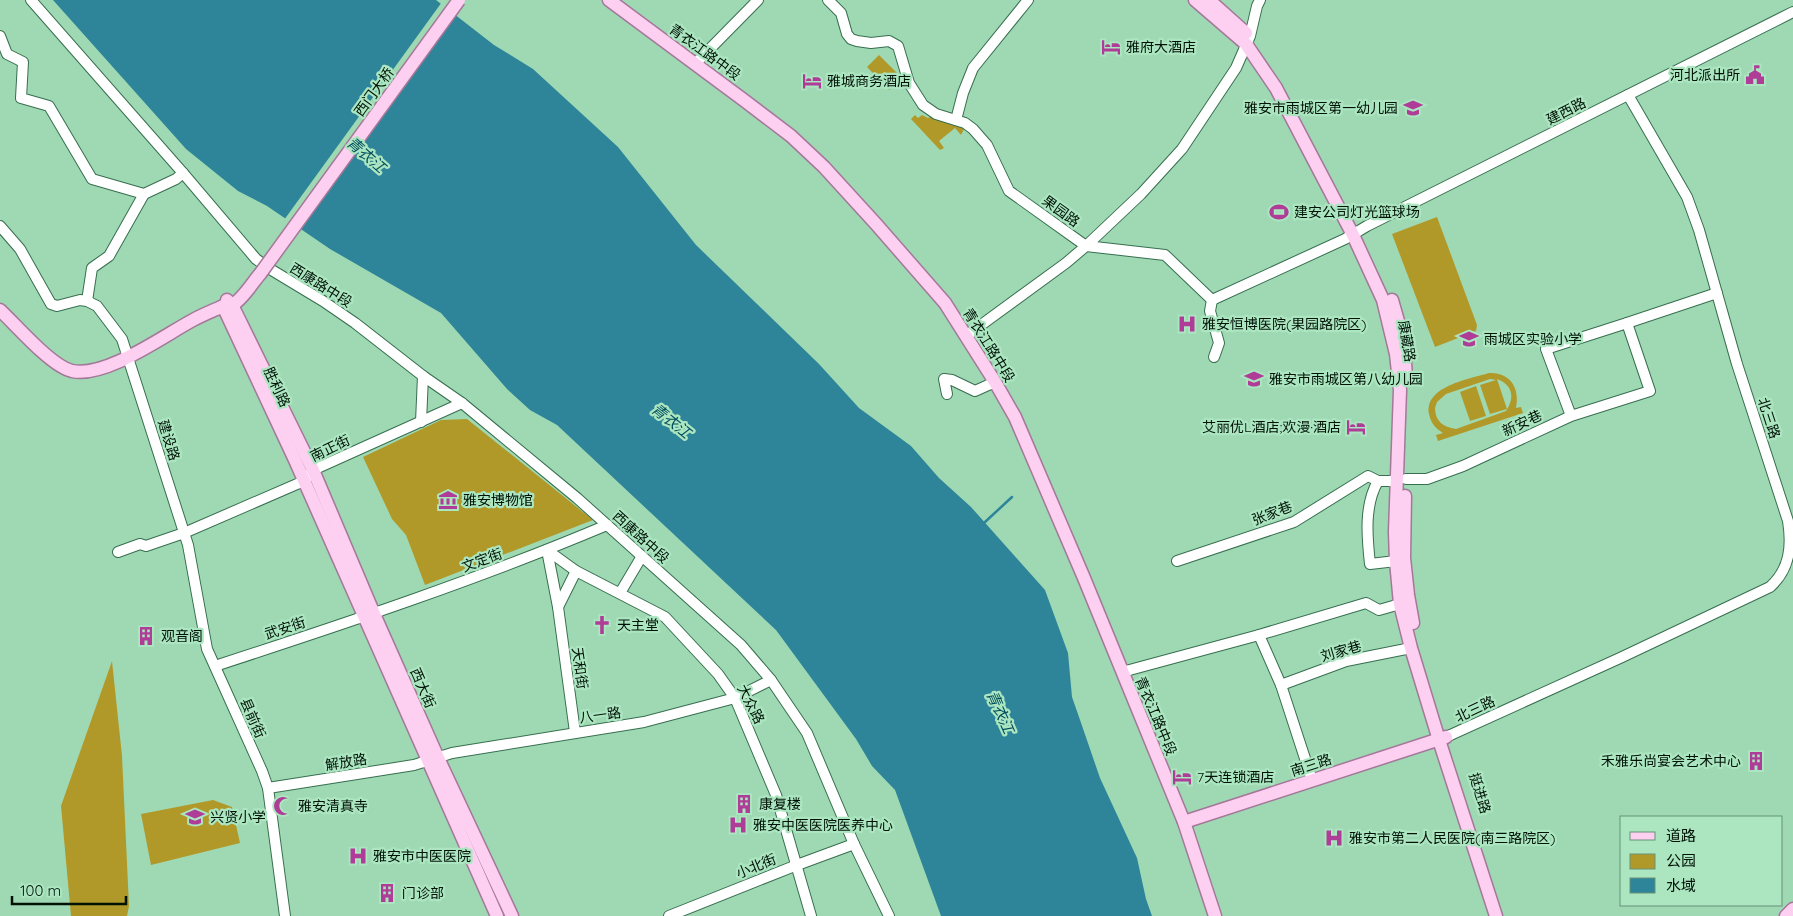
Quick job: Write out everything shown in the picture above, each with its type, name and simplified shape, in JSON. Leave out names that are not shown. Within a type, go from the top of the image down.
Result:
[{"type":"main road","name":"西门大桥","points":[[260,268],[450,0]]},
{"type":"main road","name":"西门大桥","points":[[260,268],[459,0]]},
{"type":"main road","name":"青衣江路中段","points":[[609,0],[746,101],[791,136],[824,167],[935,291],[966,336],[995,382],[1026,444],[1184,822],[1215,916]]},
{"type":"main road","name":"康藏路","points":[[1196,0],[1248,40]]},
{"type":"main road","name":"康藏路","points":[[1209,0],[1248,40],[1276,88],[1356,233],[1383,300],[1396,354],[1400,390],[1404,558],[1408,594],[1415,632],[1443,738]]},
{"type":"main road","points":[[0,310],[40,349],[63,368],[74,371],[87,371],[107,367],[195,319],[227,304],[247,291],[260,268]]},
{"type":"main road","name":"胜利路","points":[[227,304],[314,470]]},
{"type":"main road","name":"胜利路","points":[[227,304],[304,481]]},
{"type":"main road","name":"西大街","points":[[314,470],[369,615]]},
{"type":"main road","name":"康藏路","points":[[1402,480],[1396,561],[1400,604],[1411,648],[1443,738]]},
{"type":"main road","name":"西大街","points":[[304,481],[369,615],[433,760],[497,916]]},
{"type":"main road","name":"南三路","points":[[1184,822],[1443,738]]},
{"type":"main road","name":"挺进路","points":[[1443,738],[1496,916]]},
{"type":"main road","name":"挺进路","points":[[1443,738],[1503,916]]},
{"type":"main road","name":"西大街","points":[[433,760],[512,916]]},
{"type":"main road","points":[[1786,916],[1793,909]]},
{"type":"street","name":"西康路中段","points":[[31,0],[183,173],[260,268],[324,301],[422,376],[462,403],[577,498],[741,645],[771,680],[807,733],[854,844],[889,916]]},
{"type":"street","points":[[695,64],[758,0]]},
{"type":"street","name":"果园路","points":[[828,0],[841,12],[847,34],[857,42],[889,41],[898,46],[909,83],[923,105],[936,114],[956,120],[973,129],[987,145],[1009,190],[1086,246],[1165,255],[1212,300]]},
{"type":"street","points":[[956,120],[963,93],[973,68],[1028,0]]},
{"type":"street","points":[[966,336],[1066,263],[1086,246],[1141,194],[1182,149],[1236,68],[1248,40],[1260,0]]},
{"type":"street","name":"建西路","points":[[1356,233],[1793,12]]},
{"type":"street","points":[[0,36],[7,54],[23,62],[22,98],[49,106],[92,179],[144,194]]},
{"type":"street","name":"北三路","points":[[1443,738],[1770,587],[1779,579],[1788,559],[1791,539],[1788,521],[1737,364],[1699,230],[1686,197],[1628,95]]},
{"type":"street","points":[[0,226],[20,249],[51,304],[57,306],[87,300],[92,268],[109,256],[144,194],[176,179],[183,173]]},
{"type":"street","points":[[1214,357],[1219,343],[1210,311],[1212,300],[1356,233]]},
{"type":"street","points":[[1571,416],[1546,349],[1717,293]]},
{"type":"street","name":"建设路","points":[[87,300],[97,306],[122,339],[184,533]]},
{"type":"street","name":"新安巷","points":[[1402,480],[1427,479],[1463,466],[1571,416],[1650,391],[1627,323]]},
{"type":"street","points":[[421,422],[422,376]]},
{"type":"street","points":[[947,394],[944,379],[952,380],[976,390],[995,382]]},
{"type":"street","name":"南正街","points":[[118,552],[140,544],[146,546],[184,533],[304,481],[314,470],[462,403]]},
{"type":"street","name":"张家巷","points":[[1176,561],[1294,522],[1362,478],[1368,476],[1378,481],[1402,480]]},
{"type":"street","points":[[1378,481],[1372,490],[1372,500],[1368,510],[1370,564],[1396,561]]},
{"type":"street","name":"文定街","points":[[369,615],[547,550],[608,525]]},
{"type":"street","name":"县前街","points":[[184,533],[207,648],[268,788],[279,866],[282,908],[285,916]]},
{"type":"street","name":"大众路","points":[[547,550],[576,571],[665,617],[718,674],[736,698],[776,795],[811,916]]},
{"type":"street","name":"天和街","points":[[547,550],[558,607],[575,732]]},
{"type":"street","points":[[620,594],[642,556]]},
{"type":"street","points":[[558,607],[576,571]]},
{"type":"street","points":[[1122,672],[1259,635],[1366,603],[1379,610],[1400,604]]},
{"type":"street","name":"武安街","points":[[215,666],[369,615]]},
{"type":"street","points":[[1259,635],[1281,685],[1312,780]]},
{"type":"street","name":"刘家巷","points":[[1281,685],[1346,661],[1411,648]]},
{"type":"street","name":"八一路","points":[[433,760],[452,754],[644,722],[736,698],[771,680]]},
{"type":"street","name":"解放路","points":[[268,788],[433,760]]},
{"type":"street","name":"小北街","points":[[669,916],[854,844]]},
{"type":"green space","points":[[879,55],[902,78],[889,90],[867,67]]},
{"type":"green space","points":[[915,115],[918,118],[922,115],[928,118],[933,115],[963,125],[964,129],[961,135],[955,128],[939,141],[944,148],[940,150],[911,119]]},
{"type":"green space","points":[[1437,217],[1477,325],[1476,331],[1435,347],[1392,234]]},
{"type":"green space","points":[[1489,373],[1503,375],[1512,383],[1517,394],[1516,408],[1521,407],[1523,413],[1438,441],[1436,435],[1443,433],[1434,425],[1429,414],[1429,404],[1434,397],[1450,385]],"holes":[[[1490,379],[1496,380],[1480,385],[1490,414],[1507,409],[1497,379],[1506,385],[1511,392],[1511,401],[1509,406],[1506,411],[1456,429],[1447,427],[1438,420],[1435,408],[1437,402],[1446,394]]]},
{"type":"green space","points":[[1476,386],[1486,416],[1470,421],[1460,392]]},
{"type":"green space","points":[[467,419],[593,520],[425,585],[406,535],[392,519],[363,457],[441,420]]},
{"type":"green space","points":[[112,661],[122,756],[129,906],[127,916],[71,916],[61,806]]},
{"type":"green space","points":[[213,800],[232,807],[240,843],[151,865],[141,814]]},
{"type":"water","name":"青衣江","points":[[53,0],[436,0],[494,45],[533,69],[618,147],[696,245],[819,364],[859,408],[911,446],[939,478],[971,507],[1045,590],[1068,653],[1072,697],[1100,778],[1137,858],[1146,899],[1152,916],[941,916],[895,790],[872,766],[856,739],[776,630],[557,425],[530,410],[507,389],[441,313],[330,249],[267,206],[238,191],[186,149]]},
{"type":"pier","points":[[442,2],[456,12],[298,230],[284,220]]},
{"type":"waterway","points":[[985,522],[1012,497]]},
{"type":"place","name":"雅府大酒店","points":[[1111,47]]},
{"type":"place","name":"河北派出所","points":[[1755,75]]},
{"type":"place","name":"雅城商务酒店","points":[[812,81]]},
{"type":"place","name":"雅安市雨城区第一幼儿园","points":[[1413,108]]},
{"type":"place","name":"建安公司灯光篮球场","points":[[1279,212]]},
{"type":"place","name":"雅安恒博医院(果园路院区)","points":[[1187,324]]},
{"type":"place","name":"雨城区实验小学","points":[[1469,339]]},
{"type":"place","name":"雅安市雨城区第八幼儿园","points":[[1254,379]]},
{"type":"place","name":"艾丽优L酒店;欢漫·酒店","points":[[1356,427]]},
{"type":"place","name":"雅安博物馆","points":[[448,500]]},
{"type":"place","name":"天主堂","points":[[602,625]]},
{"type":"place","name":"观音阁","points":[[146,636]]},
{"type":"place","name":"禾雅乐尚宴会艺术中心","points":[[1756,761]]},
{"type":"place","name":"7天连锁酒店","points":[[1182,777]]},
{"type":"place","name":"康复楼","points":[[744,804]]},
{"type":"place","name":"雅安清真寺","points":[[283,806]]},
{"type":"place","name":"兴贤小学","points":[[195,817]]},
{"type":"place","name":"雅安中医医院医养中心","points":[[738,825]]},
{"type":"place","name":"雅安市第二人民医院(南三路院区)","points":[[1334,838]]},
{"type":"place","name":"雅安市中医医院","points":[[358,856]]},
{"type":"place","name":"门诊部","points":[[387,893]]}]
